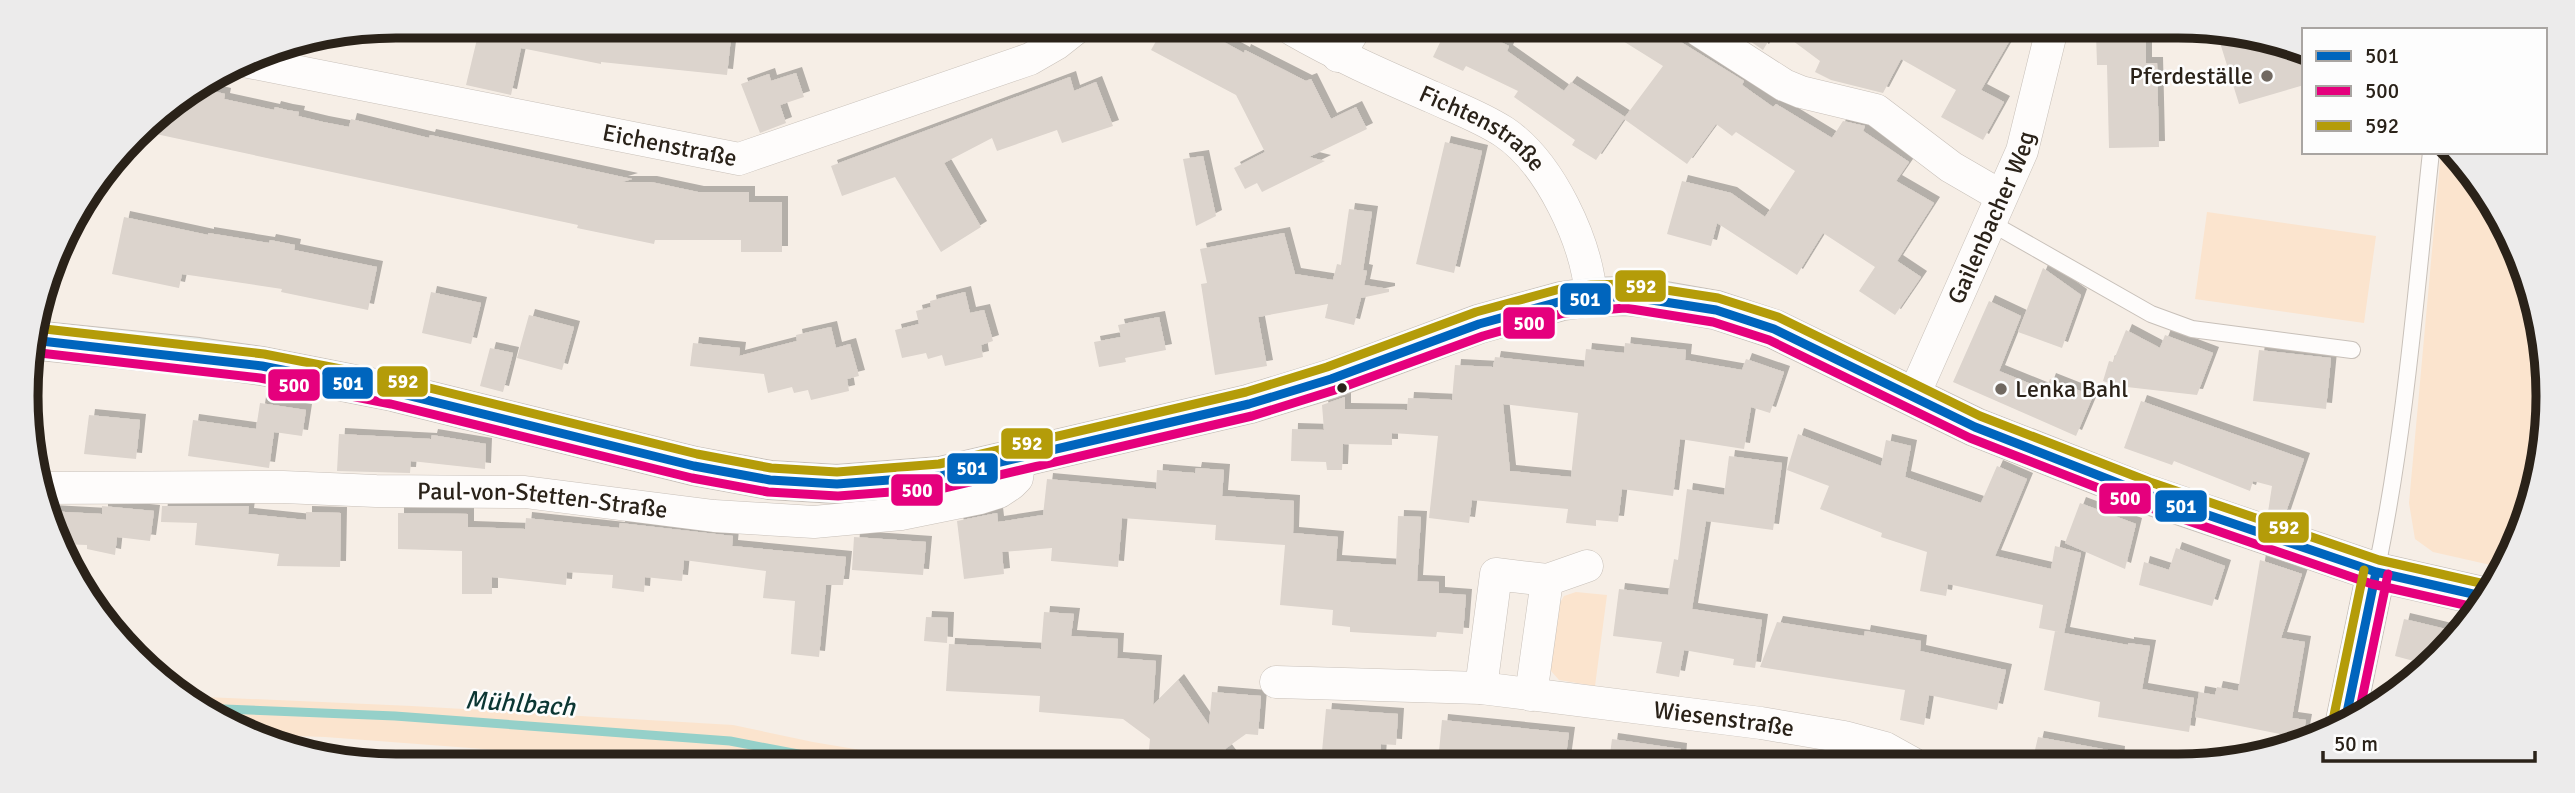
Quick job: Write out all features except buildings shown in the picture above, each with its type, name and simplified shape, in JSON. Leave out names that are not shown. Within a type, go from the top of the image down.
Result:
[{"type":"main road","points":[[43,341],[198,356],[330,378],[694,466],[770,480],[837,484],[941,476],[1249,404],[1331,379],[1479,324],[1552,303],[1591,297],[1626,296],[1685,303],[1743,318],[1818,349],[1975,427],[2084,471],[2376,572],[2476,595]]},
{"type":"main road","points":[[2347,713],[2376,572]]},
{"type":"street","name":"Eichenstraße","points":[[262,65],[739,159],[1030,59],[1064,38]]},
{"type":"street","name":"Fichtenstraße","points":[[1326,38],[1346,43],[1483,120],[1522,146],[1536,163],[1577,233],[1589,275],[1591,297]]},
{"type":"street","points":[[1711,38],[1784,85],[1801,92],[1875,110],[1951,167],[1996,209]]},
{"type":"street","name":"Gailenbacher Weg","points":[[1913,397],[2022,151],[2050,38]]},
{"type":"street","name":"Paul-von-Stetten-Straße","points":[[51,488],[283,487],[525,492],[714,516],[814,522],[901,514],[980,498],[999,492],[1012,484],[1017,478],[1020,457]]},
{"type":"street","points":[[1481,688],[1496,574],[1547,580],[1587,566]]},
{"type":"street","points":[[1531,695],[1547,580]]},
{"type":"street","name":"Wiesenstraße","points":[[1276,682],[1481,688],[1761,723],[1844,737],[1885,748],[1896,754]]},
{"type":"lane","points":[[2376,572],[2386,524],[2409,355],[2431,154]]},
{"type":"lane","points":[[1996,209],[2151,314],[2192,329],[2352,350]]},
{"type":"shaded area","points":[[2442,154],[2489,218],[2518,281],[2530,327],[2536,373],[2536,420],[2530,466],[2518,512],[2494,566],[2433,552],[2415,539],[2409,503]]},
{"type":"shaded area","points":[[2207,212],[2376,236],[2364,323],[2195,299]]},
{"type":"shaded area","points":[[1576,592],[1607,595],[1595,686],[1559,680],[1551,671],[1558,606],[1564,596]]},
{"type":"shaded area","points":[[202,697],[733,725],[884,754],[550,754],[280,735],[238,718]]},
{"type":"waterway","name":"Mühlbach","points":[[221,709],[395,716],[730,741],[798,754]]},
{"type":"transit line","name":"592","points":[[45,329],[264,354],[397,380],[697,454],[771,468],[837,472],[939,464],[1246,392],[1327,367],[1476,312],[1560,289],[1627,284],[1718,298],[1778,317],[1980,416],[2150,482],[2379,560],[2484,584]]},
{"type":"transit line","name":"501","points":[[43,341],[262,366],[394,392],[694,466],[770,480],[837,484],[941,476],[1249,404],[1331,379],[1479,324],[1562,301],[1626,296],[1716,310],[1774,329],[1975,427],[2146,494],[2376,572],[2476,595]]},
{"type":"transit line","name":"500","points":[[42,353],[260,378],[391,404],[692,478],[768,492],[838,496],[944,488],[1252,416],[1335,390],[1483,336],[1564,313],[1625,308],[1713,322],[1769,340],[1970,438],[2142,505],[2372,584],[2469,606]]},
{"type":"transit line","name":"592","points":[[2333,720],[2364,570]]},
{"type":"transit line","name":"501","points":[[2347,713],[2376,572]]},
{"type":"transit line","name":"500","points":[[2361,705],[2388,574]]},
{"type":"place","name":"Pferdeställe","points":[[2267,76]]},
{"type":"place","name":"Lenka Bahl","points":[[2001,389]]}]
